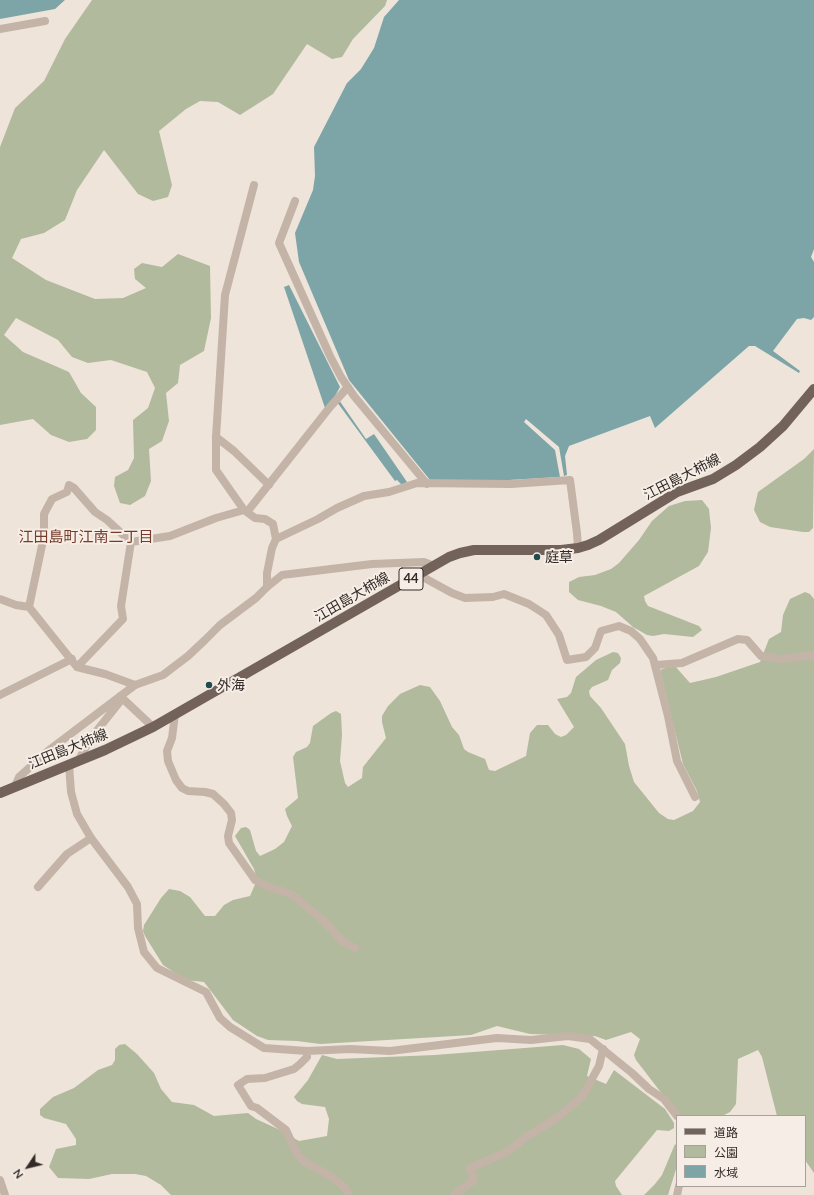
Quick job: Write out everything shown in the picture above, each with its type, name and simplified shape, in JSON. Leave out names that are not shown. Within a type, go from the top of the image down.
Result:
[{"type":"main road","name":"江田島大柿線","points":[[0,793],[105,750],[153,727],[455,555],[474,550],[561,550],[578,548],[600,540],[677,492],[713,479],[736,465],[775,434],[814,389]]},
{"type":"street","points":[[0,29],[45,21]]},
{"type":"street","points":[[254,185],[225,295],[216,437],[216,470],[245,511],[255,518],[265,519],[273,524],[276,538],[272,548],[267,587]]},
{"type":"street","points":[[296,202],[279,243],[330,356],[348,387],[427,484]]},
{"type":"street","points":[[131,542],[170,536],[216,518],[245,511],[269,485],[330,407],[348,387]]},
{"type":"street","points":[[216,437],[234,451],[269,485]]},
{"type":"street","points":[[276,538],[364,496],[389,492],[417,484],[510,484],[570,480],[578,548]]},
{"type":"street","points":[[29,607],[44,536],[44,514],[52,499],[67,492],[69,485],[74,488],[95,512],[107,520],[131,542]]},
{"type":"street","points":[[77,667],[123,619],[120,606],[131,542]]},
{"type":"street","points":[[15,786],[19,776],[48,750],[121,698],[135,685],[163,675],[188,656],[220,625],[256,598],[282,575],[372,564],[424,562],[434,566]]},
{"type":"street","points":[[419,575],[452,593],[465,598],[493,597],[504,594],[529,604],[546,615],[559,635],[567,660],[586,657],[595,648],[601,631],[619,626],[631,631],[640,639],[656,665],[677,761],[696,797]]},
{"type":"street","points":[[0,599],[16,605],[29,607],[77,667],[105,674],[135,685]]},
{"type":"street","points":[[656,665],[682,663],[738,639],[747,640],[761,656],[782,659],[814,655]]},
{"type":"street","points":[[0,695],[72,659]]},
{"type":"street","points":[[121,698],[153,727]]},
{"type":"street","points":[[121,698],[74,763],[71,792],[76,814],[91,838],[128,887],[137,904],[138,928],[144,952],[158,968],[206,992],[220,1018],[230,1027],[264,1048],[307,1051],[350,1049],[390,1051],[497,1038],[531,1040],[568,1036],[590,1039],[664,1100],[676,1115]]},
{"type":"street","points":[[175,714],[172,738],[167,752],[168,761],[176,780],[182,788],[188,791],[213,794],[224,804],[231,813],[232,820],[228,836],[229,843],[255,880],[264,885],[293,895],[324,922],[343,942],[355,948]]},
{"type":"street","points":[[38,886],[67,854],[91,838]]},
{"type":"street","points":[[454,1195],[474,1180],[470,1168],[507,1152],[526,1137],[558,1117],[582,1097],[598,1066],[604,1049]]},
{"type":"street","points":[[307,1051],[307,1057],[294,1069],[265,1078],[247,1079],[238,1085],[250,1106],[262,1112],[286,1130],[297,1154],[305,1162],[332,1177],[345,1188],[349,1195]]},
{"type":"street","points":[[0,1180],[5,1195]]},
{"type":"green space","points":[[92,0],[387,0],[385,6],[353,39],[342,57],[332,59],[307,44],[273,94],[240,115],[218,102],[200,101],[186,109],[159,131],[172,185],[168,197],[153,201],[138,194],[104,150],[77,190],[65,220],[44,233],[21,239],[12,258],[46,280],[95,299],[123,298],[146,288],[135,279],[134,269],[142,263],[162,267],[178,254],[210,266],[211,318],[204,351],[180,365],[178,383],[166,393],[169,421],[162,441],[149,449],[151,481],[145,496],[130,505],[120,503],[114,486],[115,477],[128,470],[134,458],[133,420],[148,408],[155,388],[147,372],[111,360],[88,363],[72,357],[58,340],[16,318],[4,335],[23,352],[69,372],[81,393],[96,407],[96,430],[87,439],[69,442],[51,435],[33,419],[0,425],[0,147],[15,108],[44,81],[65,39]]},
{"type":"green space","points":[[814,449],[813,528],[809,532],[803,532],[770,527],[760,522],[754,510],[758,492],[804,459]]},
{"type":"green space","points":[[702,500],[709,509],[711,528],[708,552],[699,566],[644,596],[648,606],[699,626],[702,630],[693,637],[664,634],[653,636],[647,635],[633,627],[616,612],[601,606],[578,600],[569,592],[569,582],[579,577],[595,575],[611,569],[619,563],[639,540],[652,521],[669,506],[685,501]]},
{"type":"green space","points":[[805,592],[810,594],[814,599],[814,1173],[806,1161],[806,1115],[777,1115],[762,1057],[758,1050],[738,1059],[736,1104],[730,1112],[724,1115],[678,1115],[636,1060],[634,1055],[640,1039],[631,1032],[606,1040],[595,1036],[530,1034],[497,1026],[471,1035],[320,1044],[297,1041],[268,1040],[257,1036],[233,1020],[204,982],[186,980],[163,965],[145,936],[143,931],[144,925],[161,898],[169,889],[180,891],[190,897],[205,916],[215,916],[224,905],[233,900],[250,896],[257,880],[254,869],[235,836],[241,828],[246,827],[250,830],[256,851],[260,856],[275,849],[284,842],[292,826],[285,809],[298,798],[293,757],[296,752],[307,747],[310,743],[313,726],[331,713],[336,711],[341,714],[342,735],[340,761],[345,783],[348,787],[362,778],[363,767],[386,738],[382,716],[388,706],[400,694],[420,685],[430,687],[440,701],[452,727],[459,735],[464,749],[485,759],[489,770],[495,771],[526,756],[530,733],[537,725],[548,725],[555,734],[561,737],[566,735],[574,727],[557,699],[567,697],[571,693],[576,677],[596,660],[613,652],[618,653],[621,658],[620,663],[612,670],[608,680],[592,687],[589,691],[590,696],[601,708],[625,744],[634,782],[659,813],[668,819],[674,820],[693,811],[700,802],[697,791],[683,764],[660,670],[674,665],[690,683],[716,677],[760,662],[769,639],[781,632],[783,615],[790,599]]},
{"type":"green space","points":[[125,1044],[137,1054],[154,1073],[161,1089],[172,1102],[194,1105],[214,1116],[248,1113],[256,1119],[299,1141],[327,1136],[329,1119],[325,1107],[302,1104],[294,1097],[308,1080],[322,1055],[337,1059],[435,1055],[563,1045],[579,1049],[591,1059],[587,1076],[606,1084],[614,1070],[665,1109],[674,1123],[674,1128],[669,1131],[657,1130],[615,1181],[616,1186],[622,1195],[171,1195],[161,1185],[146,1176],[135,1174],[112,1174],[89,1179],[58,1178],[49,1167],[56,1149],[76,1145],[76,1139],[66,1124],[44,1118],[40,1115],[40,1109],[53,1097],[74,1088],[98,1070],[112,1065],[115,1060],[115,1049],[119,1045]]},
{"type":"green space","points":[[675,1144],[676,1169],[668,1195],[644,1195],[662,1175]]},
{"type":"water","points":[[0,0],[65,0],[55,9],[0,19]]},
{"type":"water","points":[[399,0],[814,0],[814,249],[811,257],[814,262],[814,317],[811,320],[804,318],[797,319],[773,351],[800,371],[799,373],[755,346],[749,346],[655,428],[650,416],[569,446],[565,456],[567,475],[564,476],[559,447],[526,419],[524,422],[555,450],[560,477],[509,480],[430,480],[349,380],[299,262],[295,233],[313,190],[315,176],[314,147],[347,83],[361,69],[374,48],[384,17]]},
{"type":"water","points":[[289,285],[340,387],[330,405],[325,408],[284,287]]},
{"type":"water","points":[[339,400],[366,439],[374,434],[407,482],[402,485],[397,480],[395,481],[337,402]]},
{"type":"place","name":"庭草","points":[[537,557]]},
{"type":"place","name":"外海","points":[[209,685]]},
{"type":"district","name":"江田島町江南二丁目","points":[[86,537]]}]
